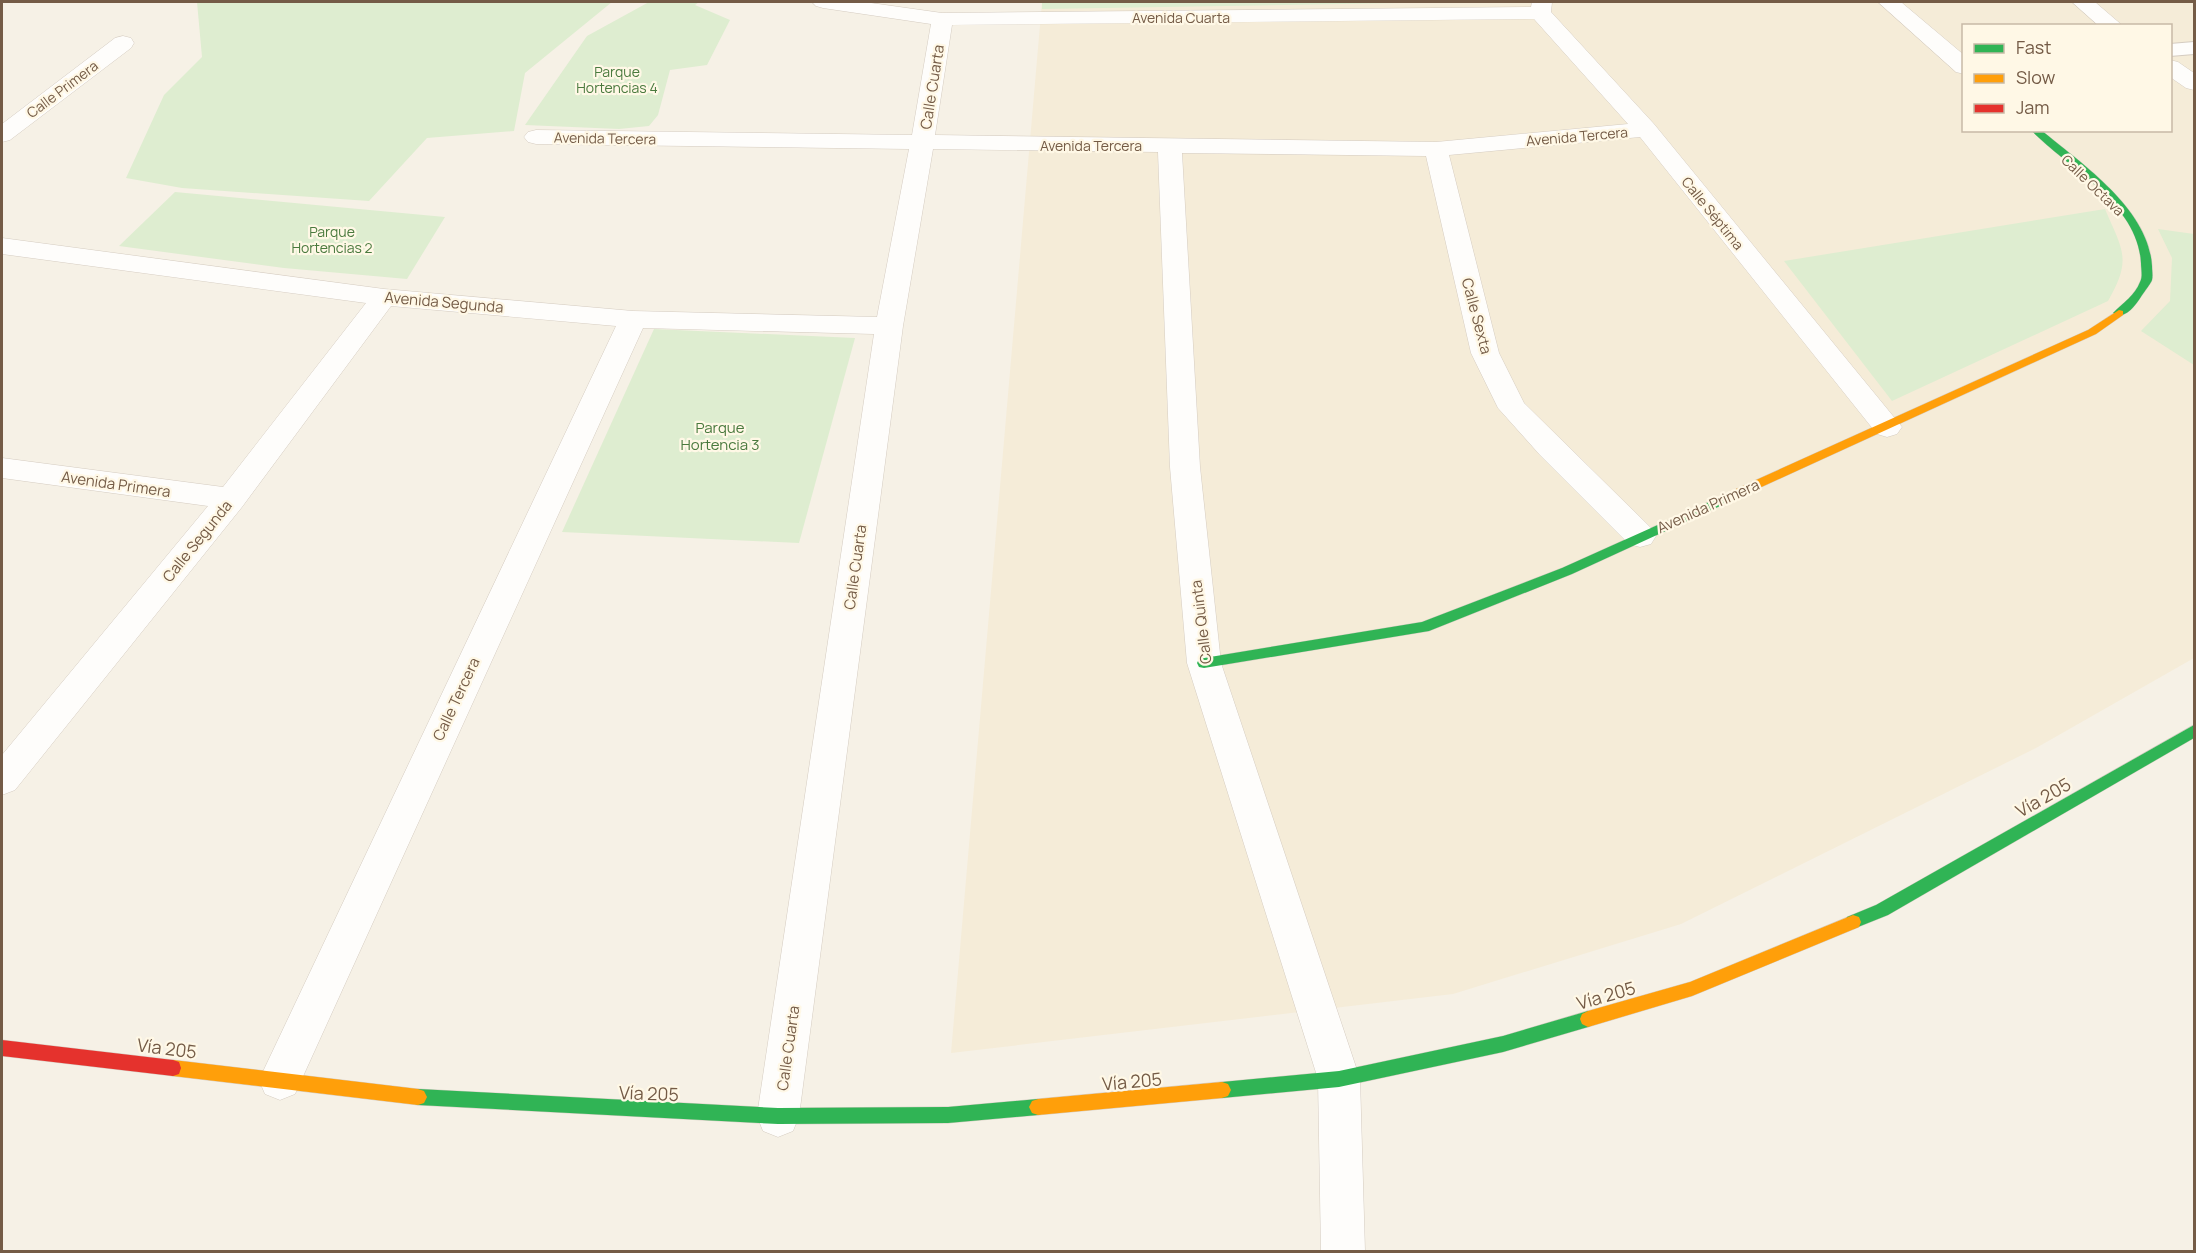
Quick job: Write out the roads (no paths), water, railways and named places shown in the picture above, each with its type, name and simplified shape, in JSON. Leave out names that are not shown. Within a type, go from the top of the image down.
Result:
[{"type":"main road","name":"Calle Octava","points":[[2037,132],[2089,177],[2125,214],[2144,246]]},
{"type":"main road","name":"Avenida Primera","points":[[1204,663],[1424,627],[1567,571],[2092,332],[2128,307],[2147,280],[2144,246]]},
{"type":"main road","name":"Vía 205","points":[[2,1048],[441,1100],[778,1116],[948,1115],[1339,1078],[1503,1044],[1692,989],[1882,910],[2194,731]]},
{"type":"street","name":"Avenida Cuarta","points":[[823,2],[942,19],[1541,8]]},
{"type":"street","points":[[1889,2],[1962,65]]},
{"type":"street","points":[[2083,2],[2111,24]]},
{"type":"street","name":"Calle Séptima","points":[[1541,8],[1646,129],[1887,427]]},
{"type":"street","name":"Calle Cuarta","points":[[778,1116],[889,326],[942,19]]},
{"type":"street","name":"Calle Primera","points":[[2,135],[123,43]]},
{"type":"street","points":[[2172,68],[2194,82]]},
{"type":"street","name":"Avenida Tercera","points":[[536,137],[922,144],[1436,149],[1646,129]]},
{"type":"street","name":"Calle Quinta","points":[[1170,146],[1185,467],[1204,663],[1339,1078],[1343,1251]]},
{"type":"street","name":"Calle Sexta","points":[[1436,149],[1485,353],[1512,408],[1640,536]]},
{"type":"street","name":"Avenida Segunda","points":[[2,246],[384,297],[633,319],[889,326]]},
{"type":"street","name":"Calle Segunda","points":[[2,780],[231,500],[384,297]]},
{"type":"street","name":"Calle Tercera","points":[[280,1080],[633,319]]},
{"type":"street","name":"Avenida Primera","points":[[2,468],[231,500]]},
{"type":"lane","points":[[2172,50],[2194,48]]},
{"type":"park label","name":"Parque Hortencias 4","points":[[617,80]]},
{"type":"park label","name":"Parque Hortencias 2","points":[[332,240]]},
{"type":"park label","name":"Parque Hortencia 3","points":[[720,436]]}]
